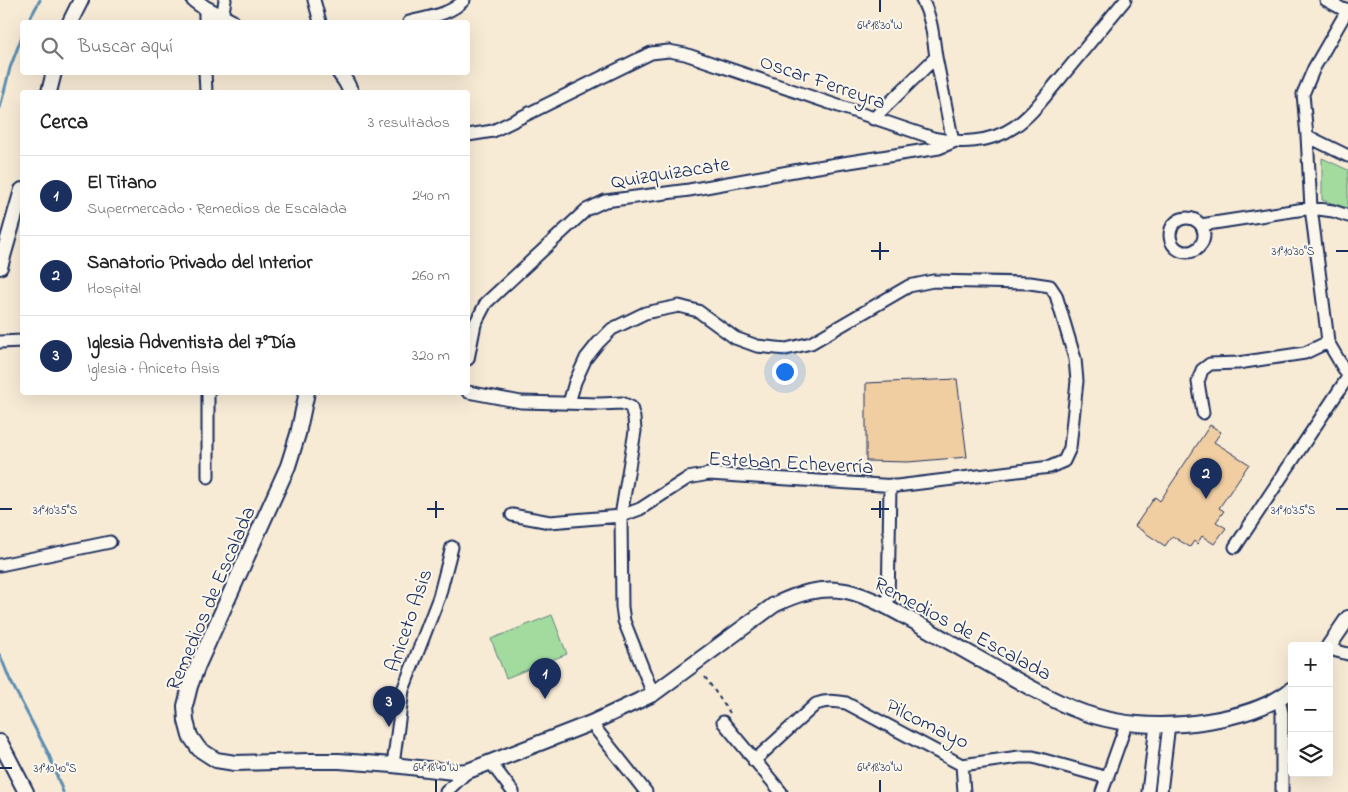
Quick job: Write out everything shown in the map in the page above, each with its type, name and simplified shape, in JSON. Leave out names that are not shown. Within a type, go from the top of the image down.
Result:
[{"type":"main road","points":[[71,20],[80,0]]},
{"type":"main road","points":[[201,10],[227,20]]},
{"type":"main road","points":[[50,90],[53,75]]},
{"type":"main road","points":[[341,75],[350,90]]},
{"type":"main road","points":[[0,267],[20,199]]},
{"type":"main road","name":"Remedios de Escalada","points":[[307,395],[288,466],[190,686],[185,706],[190,736],[199,749],[216,760],[235,763],[308,761],[393,765],[453,772],[468,771],[591,723],[653,694],[774,605],[810,591],[847,591],[888,607],[1043,694],[1074,709],[1101,718],[1163,724],[1198,722],[1229,717],[1260,707],[1279,699],[1288,692]]},
{"type":"main road","points":[[1333,642],[1348,618]]},
{"type":"main road","points":[[0,742],[26,792]]},
{"type":"street","points":[[225,0],[227,20]]},
{"type":"street","points":[[314,0],[319,20]]},
{"type":"street","points":[[417,20],[444,13],[458,6],[464,0]]},
{"type":"street","points":[[922,0],[928,10],[932,27],[953,142]]},
{"type":"street","name":"Oscar Ferreyra","points":[[470,135],[493,131],[651,53],[669,51],[685,54],[933,138],[953,142],[979,140],[998,136],[1014,128],[1032,111],[1125,0]]},
{"type":"street","points":[[1235,547],[1348,377],[1328,342],[1311,208],[1308,136],[1303,94],[1314,68],[1348,11],[1326,0]]},
{"type":"street","points":[[874,119],[936,57]]},
{"type":"street","points":[[205,75],[206,90]]},
{"type":"street","points":[[1308,136],[1348,156]]},
{"type":"street","name":"Quizquizacate","points":[[470,350],[476,324],[486,303],[586,210],[605,200],[689,190],[939,148],[953,142]]},
{"type":"street","points":[[1201,225],[1311,208],[1333,211],[1348,216]]},
{"type":"street","name":"Esteban Echeverría","points":[[512,515],[550,522],[621,516],[640,509],[688,478],[709,474],[890,485],[1050,467],[1064,460],[1070,448],[1077,381],[1075,359],[1056,295],[1050,286],[1030,283],[932,282],[909,286],[811,343],[786,349],[757,346],[735,338],[698,311],[679,306],[645,313],[612,329],[598,343],[586,358],[575,382],[569,403]]},
{"type":"street","points":[[0,342],[20,341]]},
{"type":"street","points":[[1203,413],[1198,382],[1202,370],[1210,364],[1238,363],[1305,353],[1328,342]]},
{"type":"street","points":[[470,392],[521,402],[622,403],[631,407],[635,430],[621,516],[622,607],[624,621],[653,694]]},
{"type":"street","points":[[208,395],[208,476]]},
{"type":"street","points":[[888,607],[890,485]]},
{"type":"street","points":[[0,565],[110,542]]},
{"type":"street","name":"Aniceto Asis","points":[[393,765],[403,690],[439,597],[452,547]]},
{"type":"street","points":[[1333,649],[1348,654]]},
{"type":"street","points":[[1279,699],[1282,713],[1282,792]]},
{"type":"street","name":"Pilcomayo","points":[[754,761],[816,704],[824,701],[834,701],[846,703],[962,765],[1019,757],[1033,757],[1108,778]]},
{"type":"street","points":[[723,722],[781,792]]},
{"type":"street","points":[[1102,792],[1127,722]]},
{"type":"street","points":[[591,723],[646,792]]},
{"type":"street","points":[[1148,792],[1163,724]]},
{"type":"street","points":[[1161,792],[1163,724]]},
{"type":"street","points":[[490,763],[513,792]]},
{"type":"street","points":[[962,765],[964,792]]},
{"type":"street","points":[[446,792],[468,771]]},
{"type":"path","points":[[705,677],[731,714],[723,722]]},
{"type":"green space","points":[[1322,158],[1348,170],[1348,208],[1322,200]]},
{"type":"green space","points":[[552,615],[567,654],[506,678],[491,639]]},
{"type":"building","points":[[957,379],[967,457],[908,462],[866,461],[866,383]]},
{"type":"building","points":[[1210,425],[1221,432],[1214,442],[1249,464],[1219,508],[1224,511],[1216,522],[1226,528],[1214,544],[1202,536],[1197,544],[1194,541],[1190,547],[1172,536],[1165,546],[1135,526],[1155,497],[1160,501]]},
{"type":"waterway","points":[[29,20],[40,0]]},
{"type":"waterway","points":[[0,108],[10,68],[20,41]]},
{"type":"waterway","points":[[0,655],[10,680],[49,755],[63,792]]},
{"type":"place","name":"Sanatorio Privado del Interior","points":[[1206,499]]},
{"type":"place","name":"El Titano","points":[[545,699]]},
{"type":"place","name":"Iglesia Adventista del 7°Día","points":[[389,727]]}]
